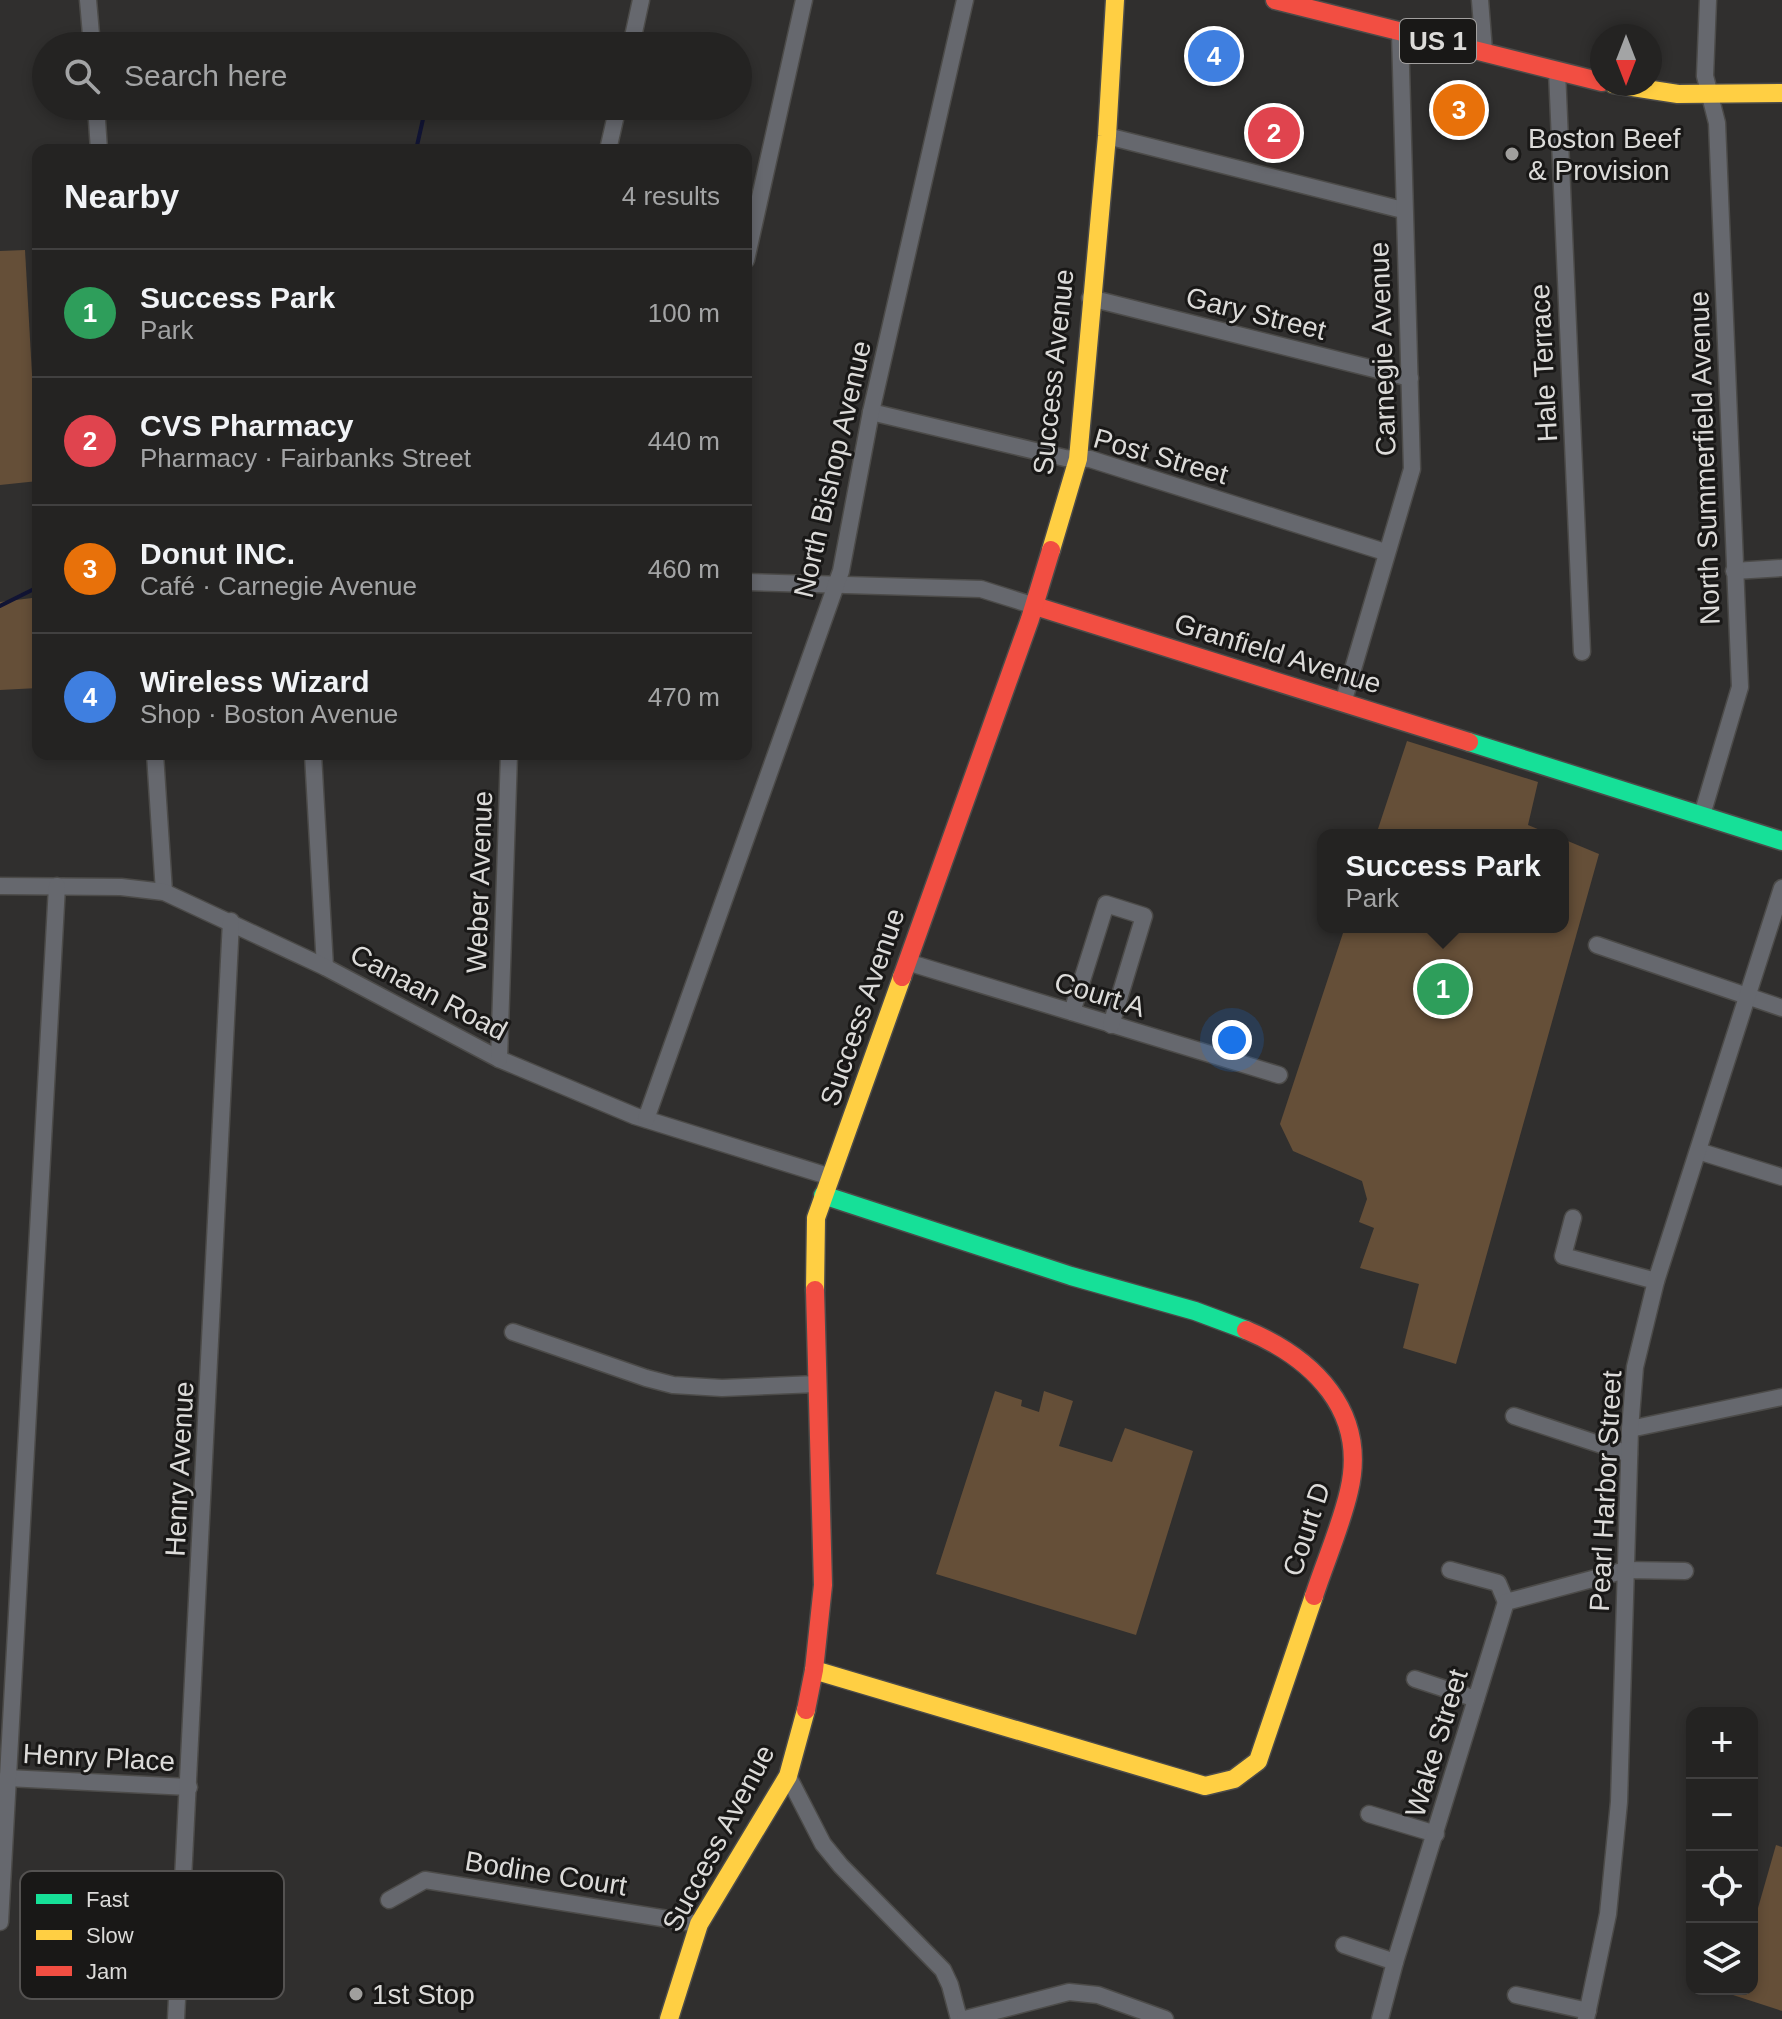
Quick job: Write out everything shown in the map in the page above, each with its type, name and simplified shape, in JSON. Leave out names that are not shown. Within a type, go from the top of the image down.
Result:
[{"type":"street","points":[[88,0],[91,32]]},
{"type":"street","points":[[634,32],[641,0]]},
{"type":"street","points":[[752,233],[804,0]]},
{"type":"street","name":"North Bishop Avenue","points":[[646,1119],[837,585],[871,412],[965,0]]},
{"type":"street","name":"Success Avenue","points":[[669,2019],[699,1924],[788,1776],[802,1728],[814,1670],[823,1585],[814,1255],[816,1218],[1035,606],[1078,459],[1090,298],[1107,136],[1115,0]]},
{"type":"street","name":"US 1","points":[[1275,0],[1303,4],[1400,32],[1590,79]]},
{"type":"street","points":[[1480,0],[1484,51]]},
{"type":"street","name":"North Summerfield Avenue","points":[[1702,815],[1740,687],[1717,123],[1705,76],[1708,0]]},
{"type":"street","name":"Carnegie Avenue","points":[[1343,703],[1385,552],[1412,469],[1400,32]]},
{"type":"street","name":"Hale Terrace","points":[[1557,71],[1582,652]]},
{"type":"street","points":[[1662,92],[1711,95],[1782,93]]},
{"type":"street","points":[[97,120],[99,144]]},
{"type":"street","points":[[609,144],[615,120]]},
{"type":"street","points":[[1107,136],[1403,210]]},
{"type":"street","name":"Gary Street","points":[[1090,298],[1410,378]]},
{"type":"street","name":"Post Street","points":[[871,412],[1065,458],[1090,459],[1385,552]]},
{"type":"street","points":[[1734,571],[1782,568]]},
{"type":"street","name":"Granfield Avenue","points":[[752,582],[981,589],[1782,841]]},
{"type":"street","points":[[155,760],[164,892]]},
{"type":"street","points":[[313,760],[325,967]]},
{"type":"street","name":"Weber Avenue","points":[[499,1059],[509,760]]},
{"type":"street","name":"Canaan Road","points":[[0,886],[121,887],[164,892],[325,967],[499,1059],[646,1119],[831,1177]]},
{"type":"street","points":[[0,1922],[57,886]]},
{"type":"street","name":"Pearl Harbor Street","points":[[1587,2015],[1608,1914],[1619,1802],[1629,1454],[1635,1367],[1656,1281],[1782,888]]},
{"type":"street","points":[[1072,1012],[1106,904],[1144,916],[1111,1025]]},
{"type":"street","name":"Henry Avenue","points":[[184,1871],[231,921]]},
{"type":"street","points":[[1597,945],[1782,1008]]},
{"type":"street","name":"Court A","points":[[907,962],[1279,1075]]},
{"type":"street","points":[[1698,1151],[1782,1177]]},
{"type":"street","name":"Court D","points":[[814,1670],[1205,1786],[1227,1783],[1247,1773],[1258,1761],[1349,1491],[1354,1466],[1349,1434],[1336,1397],[1308,1366],[1272,1340],[1237,1325],[823,1195]]},
{"type":"street","points":[[1573,1218],[1563,1256],[1656,1281]]},
{"type":"street","points":[[513,1332],[673,1385],[722,1388],[817,1384]]},
{"type":"street","points":[[1630,1429],[1782,1397]]},
{"type":"street","points":[[1514,1416],[1629,1454]]},
{"type":"street","points":[[1450,1570],[1498,1583],[1506,1602],[1626,1570],[1685,1571]]},
{"type":"street","name":"Wake Street","points":[[1380,2019],[1506,1602]]},
{"type":"street","points":[[1415,1679],[1476,1699]]},
{"type":"street","points":[[788,1776],[823,1844],[943,1970],[962,2019],[1069,1992],[1098,1995],[1165,2019]]},
{"type":"street","name":"Henry Place","points":[[7,1778],[189,1787]]},
{"type":"street","points":[[1369,1814],[1436,1834]]},
{"type":"street","name":"Bodine Court","points":[[389,1900],[425,1880],[699,1924]]},
{"type":"street","points":[[1344,1945],[1395,1962]]},
{"type":"street","points":[[1516,1995],[1587,2015]]},
{"type":"street","name":"Henry Avenue","points":[[176,2019],[177,1999]]},
{"type":"shaded area","points":[[25,250],[32,374],[32,482],[0,485],[0,251]]},
{"type":"shaded area","points":[[32,598],[32,688],[0,690],[0,602]]},
{"type":"shaded area","points":[[1407,741],[1538,782],[1528,825],[1538,829],[1378,829]]},
{"type":"shaded area","points":[[1569,842],[1599,854],[1456,1364],[1403,1348],[1419,1284],[1360,1268],[1374,1228],[1359,1222],[1367,1199],[1362,1181],[1293,1151],[1280,1124],[1343,933],[1569,933]]},
{"type":"shaded area","points":[[995,1391],[1022,1400],[1021,1406],[1039,1412],[1044,1391],[1073,1401],[1059,1446],[1112,1462],[1125,1428],[1193,1451],[1136,1635],[936,1574]]},
{"type":"shaded area","points":[[1776,1845],[1782,1847],[1782,2011],[1733,1995],[1758,1995],[1758,1908]]},
{"type":"waterway","points":[[417,144],[423,120]]},
{"type":"waterway","points":[[0,606],[32,590]]},
{"type":"traffic: fast","points":[[1469,742],[1782,841]]},
{"type":"traffic: fast","points":[[823,1195],[1071,1276],[1195,1311],[1246,1330]]},
{"type":"traffic: slow","points":[[1051,550],[1078,459],[1107,136],[1115,0]]},
{"type":"traffic: slow","points":[[1662,92],[1782,93]]},
{"type":"traffic: slow","points":[[815,1290],[816,1218],[902,977]]},
{"type":"traffic: slow","points":[[814,1670],[1205,1786],[1234,1779],[1258,1761],[1314,1596]]},
{"type":"traffic: slow","points":[[669,2019],[699,1924],[788,1776],[806,1710]]},
{"type":"traffic: jam","points":[[1275,0],[1590,79]]},
{"type":"traffic: jam","points":[[902,977],[1030,619],[1051,550]]},
{"type":"traffic: jam","points":[[1035,606],[1469,742]]},
{"type":"traffic: jam","points":[[806,1710],[814,1670],[823,1585],[815,1290]]},
{"type":"traffic: jam","points":[[1246,1330],[1293,1356],[1313,1372],[1330,1391],[1342,1412],[1350,1436],[1353,1462],[1349,1491],[1314,1596]]},
{"type":"place","name":"Wireless Wizard","points":[[1214,56]]},
{"type":"place","name":"Donut INC.","points":[[1459,110]]},
{"type":"place","name":"CVS Pharmacy","points":[[1274,133]]},
{"type":"place","name":"Boston Beef & Provision","points":[[1512,154]]},
{"type":"place","name":"Success Park","points":[[1443,989]]},
{"type":"place","name":"1st Stop","points":[[356,1994]]}]
